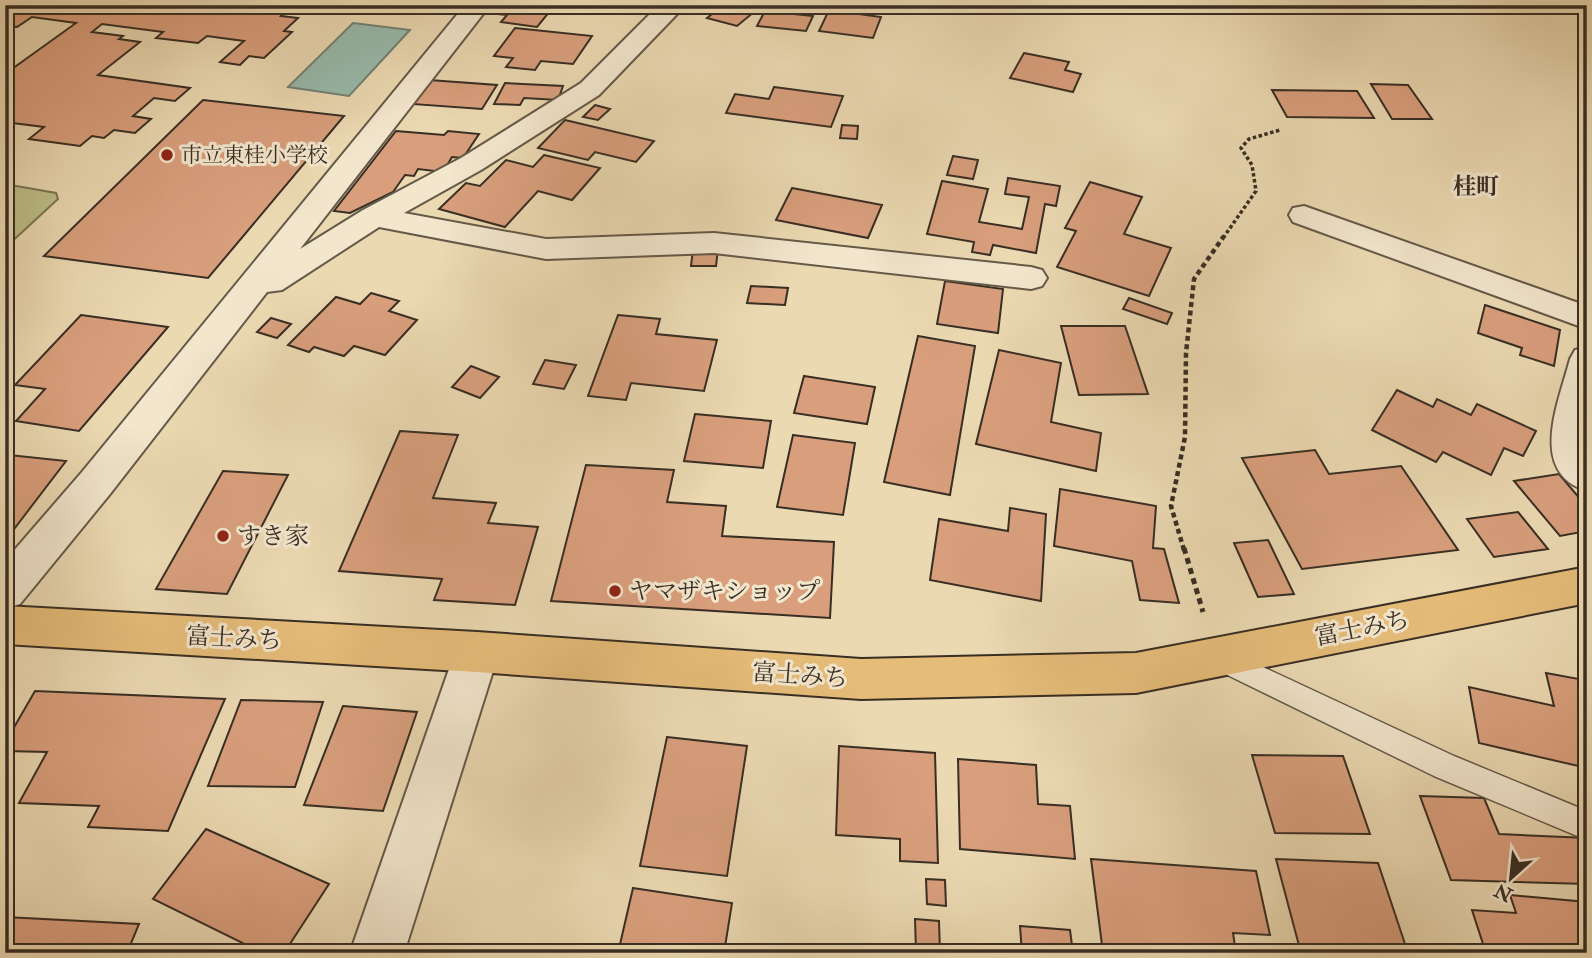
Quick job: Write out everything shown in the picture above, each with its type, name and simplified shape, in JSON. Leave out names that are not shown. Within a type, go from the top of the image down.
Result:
[{"type":"highway","name":"富士みち","points":[[5,625],[477,652],[861,679],[1136,673],[1587,585]]},
{"type":"street","points":[[5,591],[96,483],[478,5]]},
{"type":"street","points":[[237,306],[304,260],[374,217],[471,164],[590,89],[676,7]]},
{"type":"street","points":[[1304,215],[1587,318]]},
{"type":"street","points":[[374,217],[546,248],[714,243],[1031,278]]},
{"type":"street","points":[[1587,359],[1568,444],[1571,459],[1587,476]]},
{"type":"street","points":[[377,953],[477,652]]},
{"type":"lane","points":[[1216,657],[1444,766],[1587,826]]},
{"type":"path","points":[[1216,657],[1171,506],[1185,437],[1186,353],[1194,279],[1256,191],[1252,165],[1241,148],[1250,139],[1280,130]]},
{"type":"green space","points":[[5,184],[56,193],[58,199],[5,248]]},
{"type":"shaded area","points":[[353,23],[410,30],[349,96],[288,87]]},
{"type":"building","points":[[5,5],[221,5],[284,13],[281,16],[298,18],[284,31],[292,32],[264,58],[249,56],[240,65],[220,62],[244,41],[207,36],[198,43],[156,38],[163,32],[102,24],[92,32],[123,36],[119,39],[140,42],[98,75],[190,88],[175,101],[154,98],[133,116],[151,119],[135,133],[114,130],[104,138],[92,136],[80,146],[29,139],[44,127],[5,122],[5,74],[76,23],[32,17],[17,27],[5,26]]},
{"type":"building","points":[[495,5],[555,5],[537,27],[501,22],[507,15],[488,13]]},
{"type":"building","points":[[723,5],[754,12],[737,26],[707,18]]},
{"type":"building","points":[[829,10],[881,17],[873,38],[819,31]]},
{"type":"building","points":[[765,11],[813,16],[806,31],[757,26]]},
{"type":"building","points":[[515,28],[592,36],[573,64],[541,61],[535,70],[506,67],[513,58],[494,56]]},
{"type":"building","points":[[1024,53],[1069,62],[1065,70],[1081,74],[1073,92],[1010,78]]},
{"type":"building","points":[[429,80],[497,85],[482,109],[412,104]]},
{"type":"building","points":[[505,83],[563,86],[558,100],[524,98],[520,105],[494,104]]},
{"type":"building","points":[[1371,84],[1408,85],[1432,119],[1392,119]]},
{"type":"building","points":[[774,87],[843,96],[831,127],[726,113],[735,94],[769,99]]},
{"type":"building","points":[[1272,90],[1357,91],[1374,118],[1287,117]]},
{"type":"building","points":[[203,100],[344,116],[208,278],[44,256]]},
{"type":"building","points":[[595,105],[610,109],[598,120],[583,117]]},
{"type":"building","points":[[565,120],[654,141],[636,162],[595,152],[588,160],[538,148]]},
{"type":"building","points":[[842,125],[858,126],[857,139],[840,138]]},
{"type":"building","points":[[396,131],[444,135],[448,131],[479,134],[463,158],[452,157],[443,172],[418,169],[414,176],[405,175],[393,192],[350,213],[334,211]]},
{"type":"building","points":[[544,155],[600,168],[572,200],[538,191],[505,227],[439,209],[466,183],[480,186],[506,160],[533,167]]},
{"type":"building","points":[[953,156],[978,160],[973,179],[947,175]]},
{"type":"building","points":[[1008,178],[1060,186],[1056,206],[1045,204],[1036,253],[993,245],[990,255],[972,252],[974,242],[927,234],[942,181],[988,189],[979,222],[1022,229],[1029,197],[1005,194]]},
{"type":"building","points":[[1090,182],[1142,197],[1124,234],[1171,248],[1149,296],[1057,267],[1076,231],[1065,228]]},
{"type":"building","points":[[792,188],[882,205],[868,238],[776,220]]},
{"type":"building","points":[[693,249],[718,249],[716,266],[691,266]]},
{"type":"building","points":[[945,281],[1003,289],[998,333],[937,324]]},
{"type":"building","points":[[751,286],[788,288],[785,305],[747,303]]},
{"type":"building","points":[[371,293],[399,301],[389,311],[417,320],[385,355],[354,346],[344,356],[314,347],[309,352],[288,345],[336,297],[360,304]]},
{"type":"building","points":[[1129,298],[1172,313],[1167,324],[1123,309]]},
{"type":"building","points":[[1485,305],[1560,330],[1554,366],[1520,355],[1522,348],[1478,333]]},
{"type":"building","points":[[81,315],[168,327],[79,431],[16,421],[45,389],[15,385]]},
{"type":"building","points":[[618,315],[660,319],[656,334],[717,340],[704,391],[631,383],[626,400],[588,396]]},
{"type":"building","points":[[271,318],[291,324],[277,338],[257,332]]},
{"type":"building","points":[[1061,326],[1125,326],[1148,394],[1079,395]]},
{"type":"building","points":[[918,336],[975,346],[950,495],[884,482]]},
{"type":"building","points":[[999,350],[1061,363],[1051,422],[1101,433],[1096,471],[976,444]]},
{"type":"building","points":[[545,360],[576,365],[564,389],[533,384]]},
{"type":"building","points":[[471,366],[499,377],[480,398],[452,387]]},
{"type":"building","points":[[804,376],[875,387],[867,424],[794,413]]},
{"type":"building","points":[[1397,390],[1433,407],[1437,399],[1471,415],[1477,404],[1536,431],[1523,456],[1504,448],[1491,475],[1443,452],[1436,462],[1372,430]]},
{"type":"building","points":[[695,414],[771,421],[763,468],[684,461]]},
{"type":"building","points":[[400,431],[458,435],[433,498],[496,503],[488,523],[538,527],[515,605],[434,600],[442,579],[339,571]]},
{"type":"building","points":[[793,435],[855,443],[843,515],[777,507]]},
{"type":"building","points":[[1315,450],[1329,474],[1401,466],[1458,550],[1302,569],[1242,458]]},
{"type":"building","points":[[9,455],[66,461],[5,541],[5,459]]},
{"type":"building","points":[[586,465],[674,470],[667,502],[726,506],[722,536],[834,542],[830,618],[551,601]]},
{"type":"building","points":[[223,471],[288,475],[227,594],[156,589]]},
{"type":"building","points":[[1559,474],[1587,507],[1587,531],[1560,536],[1514,481]]},
{"type":"building","points":[[1060,489],[1156,506],[1153,548],[1164,549],[1179,603],[1140,600],[1132,561],[1054,546]]},
{"type":"building","points":[[1010,508],[1046,514],[1041,601],[930,580],[939,519],[1008,531]]},
{"type":"building","points":[[1518,512],[1548,549],[1494,557],[1467,519]]},
{"type":"building","points":[[1268,540],[1294,594],[1258,597],[1234,543]]},
{"type":"building","points":[[1546,673],[1579,679],[1587,708],[1587,768],[1479,743],[1469,687],[1554,706]]},
{"type":"building","points":[[35,691],[225,699],[168,831],[88,827],[99,806],[19,803],[47,752],[5,751],[5,743]]},
{"type":"building","points":[[241,700],[323,702],[295,787],[208,786]]},
{"type":"building","points":[[343,706],[417,712],[383,811],[304,805]]},
{"type":"building","points":[[667,737],[747,746],[727,876],[640,866]]},
{"type":"building","points":[[839,746],[935,753],[938,863],[900,861],[900,839],[836,835]]},
{"type":"building","points":[[1252,755],[1343,756],[1370,834],[1275,833]]},
{"type":"building","points":[[958,759],[1036,765],[1038,804],[1070,806],[1075,859],[960,849]]},
{"type":"building","points":[[1420,796],[1484,798],[1499,834],[1587,838],[1587,884],[1451,880]]},
{"type":"building","points":[[206,829],[329,884],[284,953],[263,953],[153,899]]},
{"type":"building","points":[[1091,859],[1256,871],[1270,935],[1233,933],[1236,953],[1103,953]]},
{"type":"building","points":[[1276,859],[1378,863],[1408,953],[1301,953]]},
{"type":"building","points":[[926,879],[945,880],[946,906],[927,904]]},
{"type":"building","points":[[633,888],[732,903],[724,953],[618,953]]},
{"type":"building","points":[[1510,895],[1587,902],[1587,953],[1486,953],[1472,910],[1516,913]]},
{"type":"building","points":[[5,917],[139,924],[127,953],[5,953]]},
{"type":"building","points":[[915,919],[939,921],[940,953],[916,952]]},
{"type":"building","points":[[1020,926],[1070,930],[1073,953],[1022,953]]},
{"type":"building","points":[[956,944],[995,947],[996,953],[957,953]]},
{"type":"place","name":"市立東桂小学校","points":[[167,155]]},
{"type":"place","name":"すき家","points":[[223,536]]},
{"type":"place","name":"ヤマザキショップ","points":[[615,591]]},
{"type":"district","name":"桂町","points":[[1476,186]]}]
